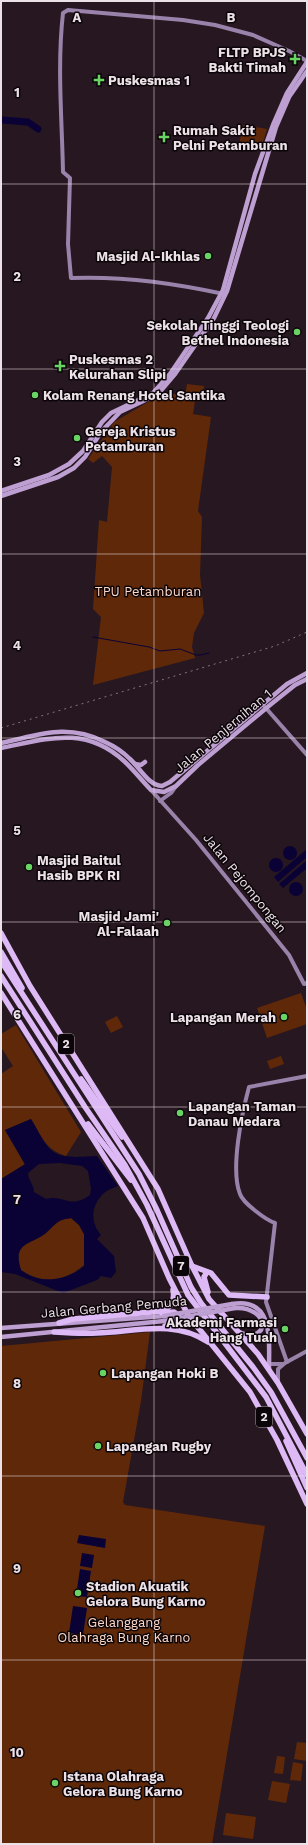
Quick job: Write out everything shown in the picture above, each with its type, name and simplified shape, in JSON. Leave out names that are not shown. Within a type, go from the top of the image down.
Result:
[{"type":"highway","name":"2","points":[[1,933],[30,986],[81,1070],[109,1109],[158,1190],[192,1266],[209,1299],[269,1367],[307,1434]]},
{"type":"highway","points":[[1,952],[28,997],[38,1019]]},
{"type":"highway","name":"7","points":[[1,961],[139,1174],[157,1210],[191,1287],[217,1324],[253,1367],[271,1392],[307,1458]]},
{"type":"highway","name":"7","points":[[1,976],[85,1107],[125,1165],[156,1224],[188,1296],[266,1397],[283,1427],[307,1476]]},
{"type":"highway","name":"2","points":[[1,993],[73,1104],[100,1152],[127,1190],[143,1218],[169,1278],[188,1315],[250,1392],[277,1440],[307,1504]]},
{"type":"highway","points":[[68,1066],[79,1078],[125,1141],[136,1152]]},
{"type":"highway","points":[[73,1104],[126,1175],[137,1186]]},
{"type":"highway","points":[[192,1266],[212,1273],[229,1295],[267,1297]]},
{"type":"highway","points":[[207,1272],[204,1277],[209,1299]]},
{"type":"highway","points":[[152,1313],[165,1310],[172,1303],[174,1292],[169,1278]]},
{"type":"highway","points":[[54,1332],[98,1333],[155,1328],[176,1324],[179,1320],[179,1316],[174,1312],[152,1313],[73,1319],[59,1323]]},
{"type":"highway","points":[[155,1328],[188,1332],[216,1348]]},
{"type":"highway","points":[[283,1427],[285,1438],[307,1488]]},
{"type":"main road","points":[[223,294],[256,174],[273,125],[287,93],[307,62]]},
{"type":"main road","points":[[1,496],[58,477],[74,468],[85,457],[101,432],[120,412],[164,390],[223,294],[246,232],[276,126],[289,97],[307,71]]},
{"type":"main road","points":[[1,491],[50,475],[69,464],[83,451],[102,422],[111,414],[157,390],[189,350]]},
{"type":"main road","name":"Jalan Penjernihan 1","points":[[135,764],[155,784],[162,786],[168,784],[197,763],[265,706],[292,680],[307,673]]},
{"type":"main road","name":"Jalan Penjernihan 1","points":[[265,706],[295,685],[307,679]]},
{"type":"main road","points":[[1,742],[43,733],[72,731],[99,739],[114,746],[135,764],[141,765],[145,762]]},
{"type":"main road","name":"Jalan Pejompongan","points":[[1,748],[61,737],[82,739],[106,748],[125,761],[152,790]]},
{"type":"main road","name":"Jalan Penjernihan 1","points":[[152,790],[164,792],[176,786],[197,763]]},
{"type":"main road","name":"Jalan Gerbang Pemuda","points":[[1,1337],[164,1319],[250,1303],[258,1307],[264,1315],[268,1328],[269,1367]]},
{"type":"main road","name":"Jalan Gerbang Pemuda","points":[[234,1306],[249,1309],[257,1314],[262,1322],[260,1330],[255,1335],[246,1335],[239,1332]]},
{"type":"main road","name":"Jalan Gerbang Pemuda","points":[[1,1328],[59,1323],[164,1319]]},
{"type":"street","points":[[223,294],[184,287],[102,277],[71,278],[68,244],[70,178],[63,172],[60,82],[63,13],[68,10],[183,20],[216,25],[253,35],[289,51],[307,62]]},
{"type":"street","points":[[265,706],[307,755]]},
{"type":"street","points":[[160,801],[171,793],[176,786]]},
{"type":"street","name":"Jalan Pejompongan","points":[[152,790],[160,801],[196,840],[289,955],[305,984]]},
{"type":"street","points":[[286,1363],[266,1305],[275,1223],[251,1207],[242,1198],[237,1184],[238,1147],[249,1087],[307,1076]]},
{"type":"street","points":[[278,1383],[278,1369],[307,1351]]},
{"type":"street","points":[[269,1367],[286,1363]]},
{"type":"green space","points":[[243,125],[267,129],[262,146],[239,144]]},
{"type":"green space","name":"TPU Petamburan","points":[[187,384],[204,386],[199,402],[195,401],[193,414],[211,417],[198,511],[202,517],[200,575],[204,613],[194,633],[192,647],[195,658],[93,685],[101,617],[93,609],[99,520],[107,522],[112,467],[102,456],[93,463],[88,459],[114,422],[165,392],[185,396]]},
{"type":"green space","name":"Lapangan Merah","points":[[301,993],[307,1010],[307,1024],[267,1038],[257,1008]]},
{"type":"green space","points":[[117,1016],[123,1027],[111,1033],[105,1022]]},
{"type":"green space","points":[[16,1025],[81,1132],[66,1156],[54,1150],[45,1142],[31,1119],[5,1130],[25,1165],[1,1179],[1,1074],[13,1066],[1,1047],[1,1034]]},
{"type":"green space","points":[[281,1056],[284,1064],[270,1069],[267,1061]]},
{"type":"green space","points":[[71,1218],[79,1225],[84,1234],[84,1265],[69,1275],[53,1279],[37,1278],[21,1270],[19,1253],[22,1248],[47,1232],[58,1222]]},
{"type":"green space","name":"Gelanggang Olahraga Bung Karno","points":[[150,1332],[141,1401],[123,1502],[125,1505],[265,1526],[212,1844],[1,1844],[1,1346]]},
{"type":"green space","points":[[297,1742],[307,1743],[307,1761],[294,1759]]},
{"type":"green space","points":[[277,1756],[285,1757],[283,1774],[274,1773]]},
{"type":"green space","points":[[293,1762],[303,1764],[301,1781],[290,1780]]},
{"type":"green space","points":[[272,1781],[290,1784],[286,1803],[268,1800]]},
{"type":"green space","points":[[226,1813],[256,1817],[253,1839],[223,1835]]},
{"type":"shaded area","points":[[290,846],[295,848],[297,853],[295,858],[290,860],[285,858],[283,853],[285,848]]},
{"type":"shaded area","points":[[307,849],[307,857],[278,882],[274,877]]},
{"type":"shaded area","points":[[276,858],[281,860],[283,865],[281,870],[276,872],[271,870],[269,865],[271,860]]},
{"type":"shaded area","points":[[307,860],[307,868],[283,888],[279,884]]},
{"type":"shaded area","points":[[296,882],[301,884],[303,889],[301,894],[296,896],[291,894],[289,889],[291,884]]},
{"type":"shaded area","points":[[31,1119],[46,1145],[54,1152],[60,1155],[72,1157],[97,1156],[118,1186],[103,1194],[96,1204],[93,1214],[95,1225],[101,1235],[97,1239],[114,1256],[116,1272],[111,1278],[101,1276],[97,1280],[63,1293],[15,1274],[1,1272],[1,1179],[25,1164],[5,1130]],"holes":[[[60,1163],[82,1166],[88,1171],[91,1189],[90,1195],[72,1202],[58,1198],[46,1199],[34,1192],[28,1173],[39,1164]],[[71,1218],[79,1225],[84,1234],[84,1266],[69,1275],[53,1279],[37,1278],[21,1270],[19,1261],[21,1249],[47,1232],[58,1222]]]},
{"type":"shaded area","points":[[79,1535],[106,1539],[105,1548],[77,1543]]},
{"type":"shaded area","points":[[82,1553],[94,1555],[92,1568],[80,1566]]},
{"type":"shaded area","points":[[80,1569],[91,1571],[87,1597],[76,1596]]},
{"type":"shaded area","points":[[73,1606],[87,1608],[83,1635],[69,1633]]},
{"type":"waterway","points":[[1,120],[28,122],[38,129]]},
{"type":"waterway","points":[[93,637],[149,647],[160,651],[180,649],[196,655],[209,653]]},
{"type":"railway","points":[[1,728],[275,646],[307,632]]},
{"type":"place","name":"FLTP BPJS Bakti Timah","points":[[295,59]]},
{"type":"place","name":"Puskesmas 1","points":[[99,80]]},
{"type":"place","name":"Rumah Sakit Pelni Petamburan","points":[[164,137]]},
{"type":"place","name":"Masjid Al-Ikhlas","points":[[208,256]]},
{"type":"place","name":"Sekolah Tinggi Teologi Bethel Indonesia","points":[[297,332]]},
{"type":"place","name":"Puskesmas 2 Kelurahan Slipi","points":[[60,366]]},
{"type":"place","name":"Kolam Renang Hotel Santika","points":[[35,395]]},
{"type":"place","name":"Gereja Kristus Petamburan","points":[[77,438]]},
{"type":"place","name":"Masjid Baitul Hasib BPK RI","points":[[29,867]]},
{"type":"place","name":"Masjid Jami' Al-Falaah","points":[[167,923]]},
{"type":"place","name":"Lapangan Merah","points":[[284,1017]]},
{"type":"place","name":"Lapangan Taman Danau Medara","points":[[180,1113]]},
{"type":"place","name":"Akademi Farmasi Hang Tuah","points":[[285,1329]]},
{"type":"place","name":"Lapangan Hoki B","points":[[103,1373]]},
{"type":"place","name":"Lapangan Rugby","points":[[98,1446]]},
{"type":"place","name":"Stadion Akuatik Gelora Bung Karno","points":[[78,1593]]},
{"type":"place","name":"Istana Olahraga Gelora Bung Karno","points":[[55,1783]]}]
